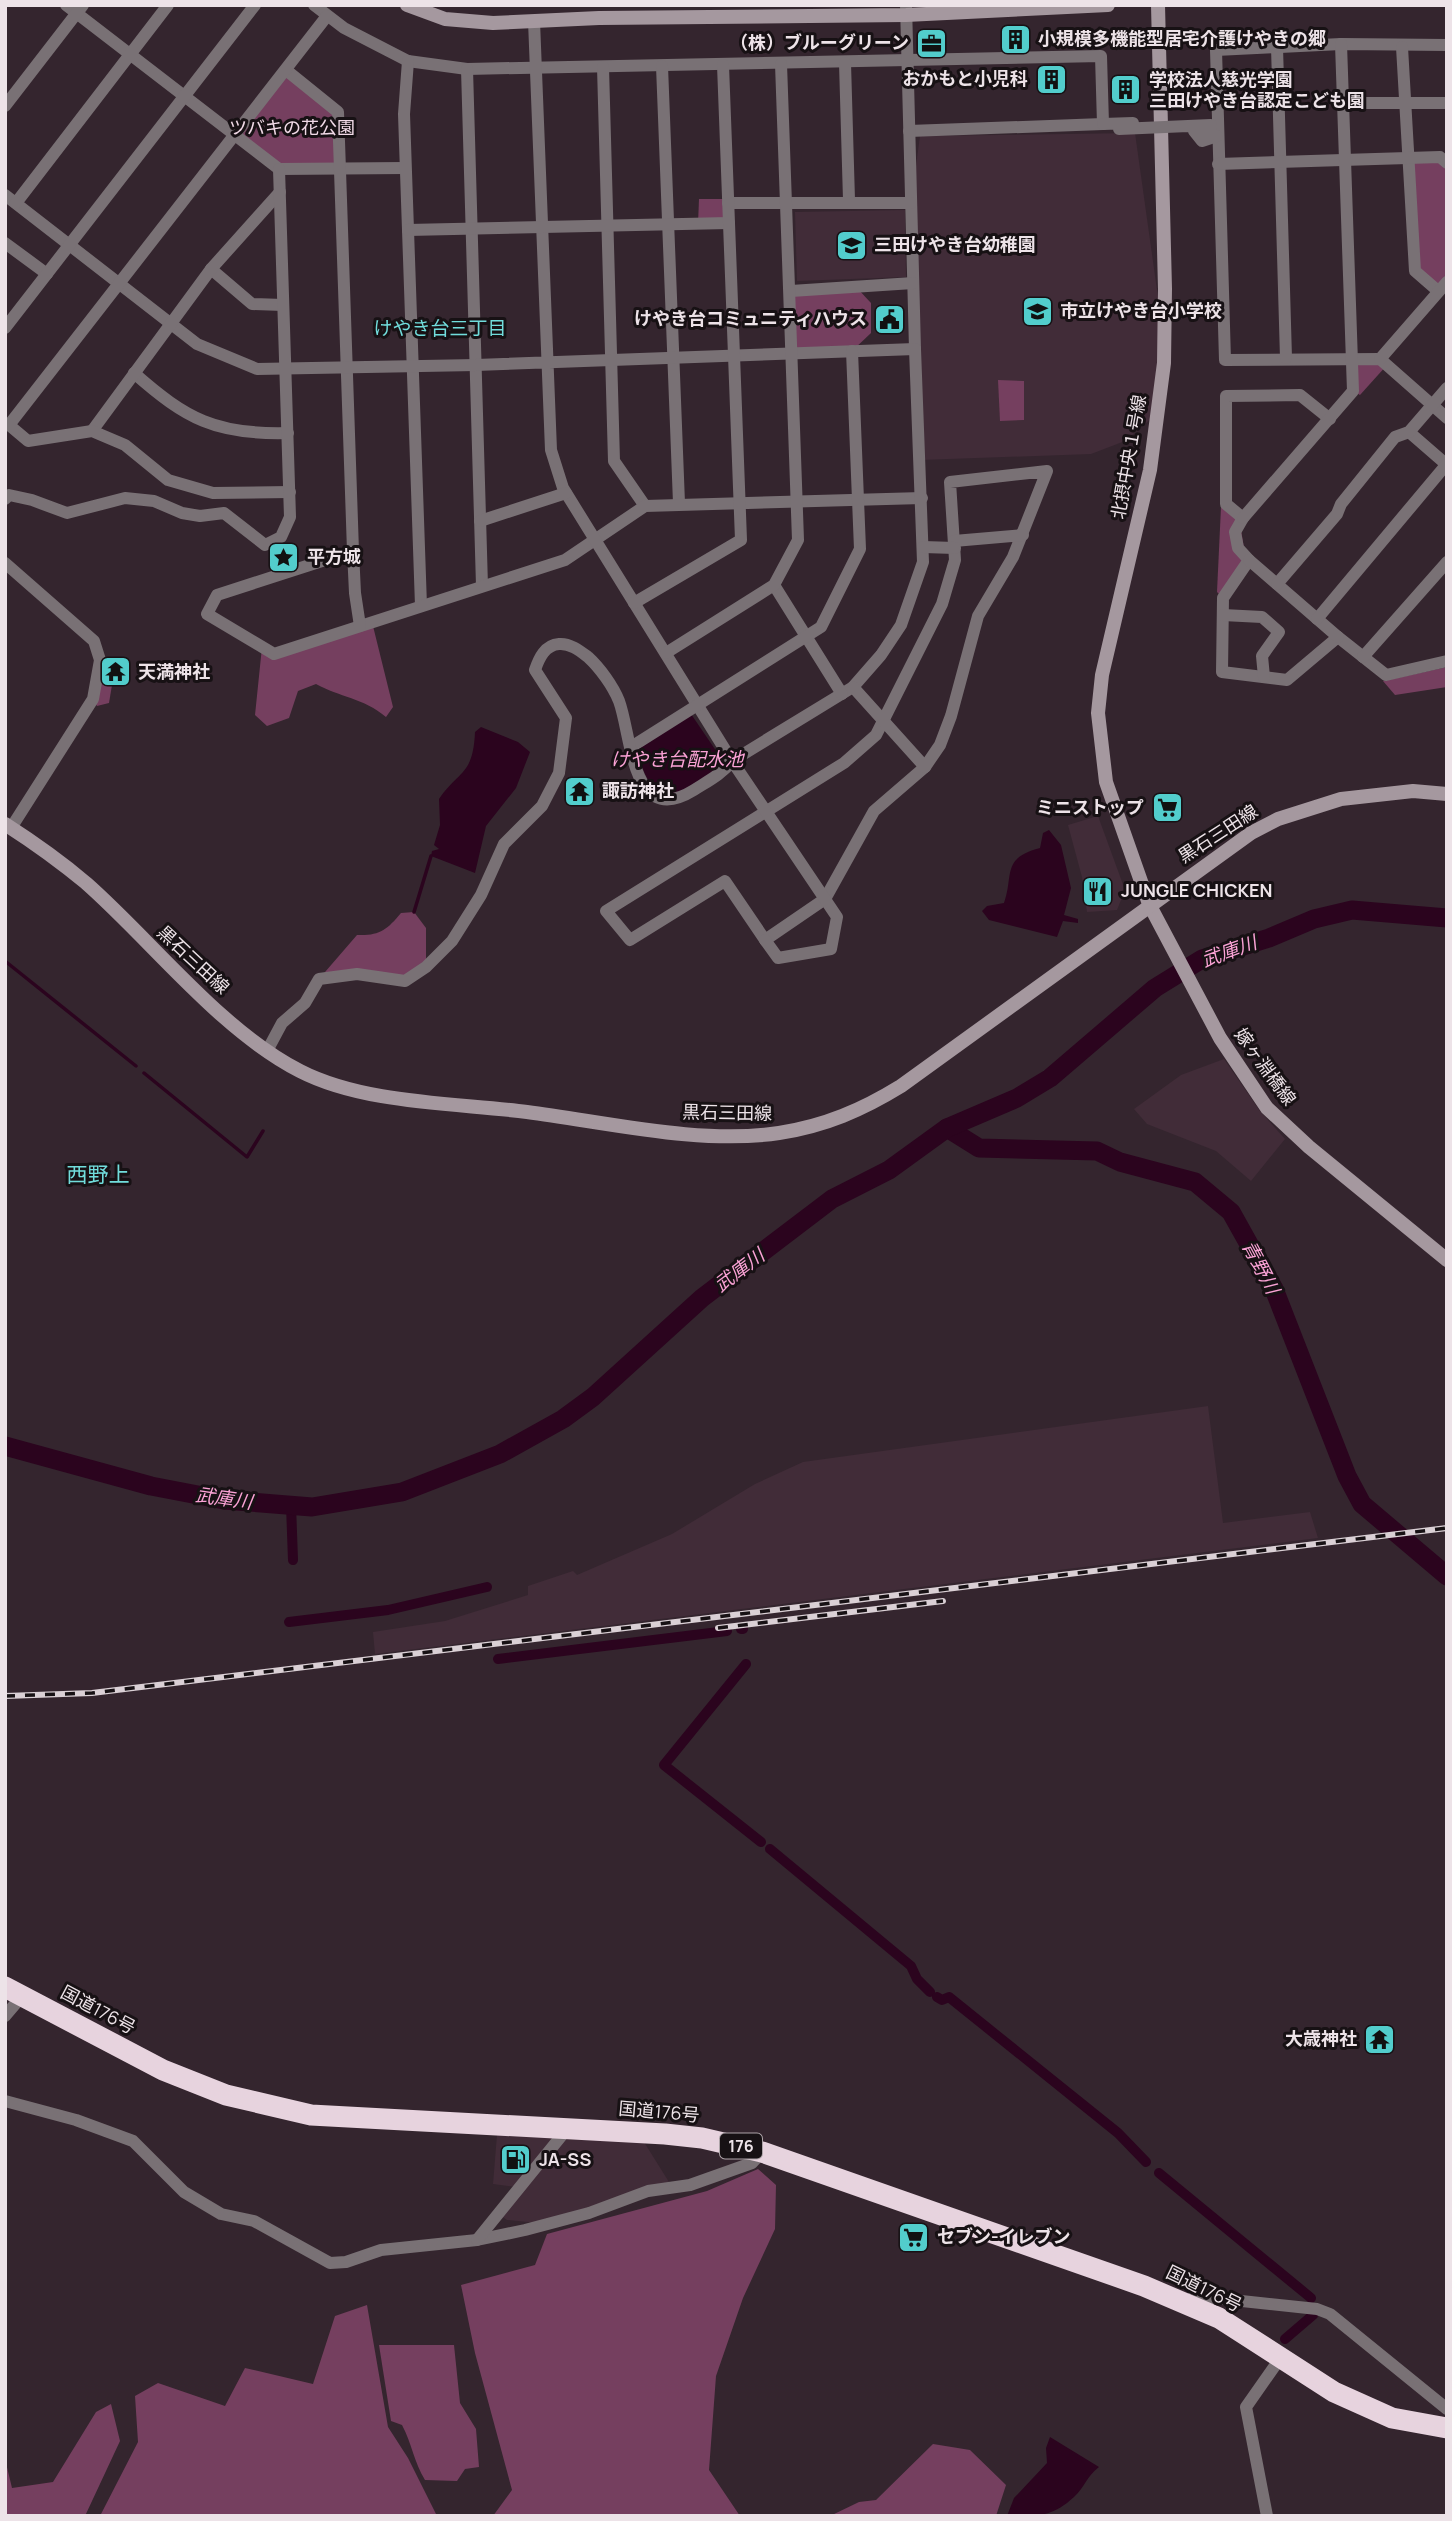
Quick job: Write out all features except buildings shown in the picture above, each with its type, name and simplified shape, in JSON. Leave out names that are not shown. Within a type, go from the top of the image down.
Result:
[{"type":"highway","name":"国道176号","points":[[14,1991],[163,2070],[263,2106],[311,2115],[702,2138],[762,2152],[1079,2262],[1186,2303],[1219,2318],[1334,2392],[1392,2418],[1447,2428]]},
{"type":"street","points":[[168,5],[11,199],[197,344],[257,369],[476,365],[915,349]]},
{"type":"street","points":[[5,328],[255,5]]},
{"type":"street","points":[[314,5],[364,40],[408,61],[467,69],[1101,56],[1103,124]]},
{"type":"street","points":[[407,5],[445,19],[493,23],[1108,5]]},
{"type":"street","points":[[906,10],[932,5]]},
{"type":"street","name":"北摂中央１号線","points":[[1157,918],[1149,904],[1106,782],[1098,713],[1102,675],[1150,470],[1164,363],[1165,289],[1158,5]]},
{"type":"street","points":[[5,106],[76,8],[130,55],[279,169],[405,167]]},
{"type":"street","points":[[267,1051],[282,1023],[305,1003],[319,979],[357,974],[405,981],[426,967],[452,941],[481,895],[503,845],[542,806],[559,773],[566,718],[535,670],[546,649],[560,644],[570,646],[596,664],[618,698],[635,772],[648,790],[666,799],[687,794],[724,771],[732,761],[848,691],[901,625],[923,562],[906,10]]},
{"type":"street","points":[[290,492],[213,493],[168,480],[125,445],[92,431],[28,442],[7,424],[327,16]]},
{"type":"street","points":[[534,21],[551,450],[566,493],[732,761],[766,810],[825,899],[836,917],[831,949],[778,958],[765,940],[725,881],[630,940],[606,911],[766,810],[860,752],[884,722],[942,604],[953,572],[955,545],[950,482],[1047,471],[1023,535],[1000,582],[978,616],[951,716],[940,745],[925,767],[874,811],[825,899],[765,940]]},
{"type":"street","points":[[1341,44],[1353,391],[1243,518],[1235,532],[1238,548],[1249,560],[1386,675],[1444,658]]},
{"type":"street","points":[[1447,45],[1402,47],[1341,44],[1216,50],[1225,360],[1351,357],[1380,359],[1447,418]]},
{"type":"street","points":[[1277,47],[1286,358]]},
{"type":"street","points":[[1380,359],[1442,286],[1415,271],[1402,47]]},
{"type":"street","points":[[408,61],[405,167],[421,606]]},
{"type":"street","points":[[845,63],[849,200]]},
{"type":"street","points":[[666,653],[774,585],[798,540],[781,64]]},
{"type":"street","points":[[634,603],[741,540],[723,65]]},
{"type":"street","points":[[662,66],[679,503]]},
{"type":"street","points":[[603,67],[614,461],[646,506]]},
{"type":"street","points":[[467,69],[482,586]]},
{"type":"street","points":[[286,70],[338,112],[353,551],[360,626]]},
{"type":"street","points":[[1342,103],[1447,103]]},
{"type":"street","points":[[909,131],[1133,123],[1133,126],[1119,126],[1119,129],[1211,125],[1211,128],[1194,131],[1202,141],[1217,136]]},
{"type":"street","points":[[1218,164],[1440,157],[1447,163]]},
{"type":"street","points":[[5,499],[9,495],[33,500],[67,513],[125,498],[154,501],[182,513],[200,516],[224,513],[265,545],[281,537],[290,517],[290,492],[279,169]]},
{"type":"street","points":[[92,431],[211,269],[280,192]]},
{"type":"street","points":[[728,203],[849,200],[911,203]]},
{"type":"street","points":[[408,230],[729,223]]},
{"type":"street","points":[[5,243],[47,274]]},
{"type":"street","points":[[211,269],[252,304],[284,305]]},
{"type":"street","points":[[791,291],[913,283]]},
{"type":"street","points":[[631,747],[821,626],[860,549],[852,351]]},
{"type":"street","points":[[134,373],[169,404],[208,425],[250,434],[288,433]]},
{"type":"street","points":[[1277,584],[1337,514],[1341,504],[1395,437],[1409,432],[1447,388]]},
{"type":"street","points":[[1243,518],[1226,504],[1226,396],[1300,395],[1330,419]]},
{"type":"street","points":[[1317,619],[1446,465],[1409,432]]},
{"type":"street","points":[[480,522],[566,493]]},
{"type":"street","points":[[353,551],[217,595],[207,614],[274,654],[565,560],[646,506],[922,498]]},
{"type":"street","points":[[923,547],[1023,535]]},
{"type":"street","points":[[1249,560],[1223,598],[1222,672],[1287,680],[1338,637]]},
{"type":"street","points":[[5,562],[94,641],[100,660],[93,699],[8,826]]},
{"type":"street","points":[[1363,657],[1447,562]]},
{"type":"street","points":[[774,585],[806,636],[848,691],[884,722],[925,767]]},
{"type":"street","points":[[1223,614],[1262,617],[1279,632],[1262,656],[1264,677]]},
{"type":"street","name":"黒石三田線","points":[[8,826],[85,883],[201,995],[267,1051],[301,1072],[372,1094],[661,1131],[751,1135],[779,1133],[829,1122],[865,1108],[901,1086],[1149,904],[1251,833],[1288,815],[1341,799],[1413,791],[1447,794]]},
{"type":"street","name":"嫁ヶ淵橋線","points":[[1157,918],[1220,1038],[1267,1108],[1309,1147],[1447,1260]]},
{"type":"street","points":[[5,2015],[14,1991]]},
{"type":"street","points":[[5,2101],[76,2120],[133,2141],[184,2192],[221,2214],[254,2221],[330,2263],[346,2262],[380,2250],[477,2240],[589,2213],[648,2191],[690,2185],[752,2163],[762,2152]]},
{"type":"street","points":[[477,2240],[567,2129]]},
{"type":"street","points":[[1186,2303],[1195,2296],[1317,2309],[1330,2315],[1447,2409]]},
{"type":"street","points":[[1267,2516],[1246,2407],[1281,2357]]},
{"type":"shaded area","name":"市立けやき台小学校","points":[[1135,133],[1164,340],[1159,412],[1125,441],[1091,454],[920,460],[911,203],[920,136]]},
{"type":"shaded area","name":"三田けやき台幼稚園","points":[[905,210],[906,277],[797,281],[795,212]]},
{"type":"shaded area","points":[[1098,816],[1125,890],[1117,910],[1087,912],[1082,877],[1068,825]]},
{"type":"shaded area","points":[[1224,1059],[1260,1111],[1285,1139],[1251,1181],[1216,1151],[1147,1124],[1134,1109],[1181,1075]]},
{"type":"shaded area","points":[[1208,1406],[1223,1523],[1310,1512],[1318,1538],[375,1654],[373,1632],[445,1621],[528,1595],[528,1586],[573,1571],[577,1575],[672,1534],[755,1484],[803,1462]]},
{"type":"shaded area","name":"JA-SS","points":[[497,2135],[557,2137],[516,2187],[493,2184]]},
{"type":"shaded area","points":[[563,2139],[644,2142],[669,2182],[538,2223],[507,2220],[500,2215]]},
{"type":"green space","name":"ツバキの花公園","points":[[286,70],[338,112],[340,169],[279,169],[235,136]]},
{"type":"green space","points":[[1409,157],[1447,163],[1447,282],[1438,291],[1415,271]]},
{"type":"green space","points":[[699,199],[728,199],[729,217],[698,224]]},
{"type":"green space","points":[[857,288],[871,303],[871,333],[852,351],[793,354],[791,291]]},
{"type":"green space","points":[[1351,357],[1387,365],[1360,395],[1353,391]]},
{"type":"green space","points":[[998,380],[1024,381],[1024,420],[1000,421]]},
{"type":"green space","points":[[1225,506],[1239,518],[1246,560],[1221,596],[1217,592],[1221,507]]},
{"type":"green space","points":[[372,622],[393,707],[386,717],[369,706],[316,684],[298,691],[289,718],[267,726],[255,715],[262,647],[275,654]]},
{"type":"green space","points":[[1447,667],[1447,687],[1395,695],[1383,681]]},
{"type":"green space","points":[[96,679],[113,679],[109,703],[97,706],[93,699]]},
{"type":"green space","points":[[414,912],[426,928],[426,967],[405,981],[319,979],[357,935],[377,933],[387,928],[401,913]]},
{"type":"green space","points":[[758,2169],[776,2185],[775,2229],[743,2298],[716,2376],[709,2470],[740,2516],[493,2516],[512,2490],[475,2353],[461,2285],[535,2265],[547,2234],[707,2191]]},
{"type":"green space","points":[[367,2305],[388,2427],[408,2458],[437,2516],[100,2516],[138,2442],[135,2396],[158,2383],[225,2406],[245,2368],[313,2384],[335,2316]]},
{"type":"green space","points":[[379,2345],[454,2345],[460,2403],[476,2429],[479,2467],[465,2469],[457,2481],[425,2480],[402,2425],[391,2421]]},
{"type":"green space","points":[[111,2404],[120,2441],[85,2516],[5,2516],[5,2459],[12,2488],[53,2482],[96,2412]]},
{"type":"green space","points":[[933,2444],[970,2450],[1006,2485],[996,2516],[830,2516],[859,2502],[876,2500]]},
{"type":"water","name":"けやき台配水池","points":[[691,714],[723,761],[721,768],[679,793],[659,793],[651,785],[636,750]]},
{"type":"water","points":[[481,727],[518,742],[530,752],[516,788],[486,826],[475,873],[431,856],[432,851],[439,849],[434,845],[440,825],[439,799],[468,765],[475,732]]},
{"type":"water","points":[[1049,830],[1061,845],[1071,888],[1064,915],[1078,919],[1078,923],[1063,921],[1057,937],[989,920],[982,911],[987,906],[1004,903],[1014,862],[1028,852],[1040,848],[1043,833]]},
{"type":"water","points":[[1050,2437],[1099,2467],[1078,2493],[1058,2509],[1035,2516],[1007,2516],[1014,2498],[1047,2463],[1046,2448]]},
{"type":"waterway","points":[[414,912],[431,856]]},
{"type":"waterway","name":"武庫川","points":[[5,1446],[151,1486],[224,1500],[312,1507],[402,1492],[500,1454],[563,1419],[593,1397],[702,1298],[832,1199],[889,1170],[947,1128],[1017,1098],[1050,1078],[1155,988],[1202,959],[1269,938],[1314,919],[1352,910],[1447,918]]},
{"type":"waterway","points":[[5,961],[136,1066]]},
{"type":"waterway","points":[[144,1073],[247,1157],[263,1131]]},
{"type":"waterway","name":"青野川","points":[[947,1128],[979,1148],[1097,1151],[1120,1162],[1195,1182],[1231,1212],[1274,1289],[1347,1476],[1362,1504],[1447,1576]]},
{"type":"waterway","points":[[291,1505],[293,1560]]},
{"type":"waterway","points":[[289,1622],[388,1610],[487,1587]]},
{"type":"waterway","points":[[498,1659],[727,1631]]},
{"type":"waterway","points":[[746,1664],[664,1765],[761,1842]]},
{"type":"waterway","points":[[770,1849],[911,1966],[917,1979],[930,1992]]},
{"type":"waterway","points":[[937,1997],[942,2000],[949,1997],[1118,2133],[1146,2162]]},
{"type":"waterway","points":[[1159,2173],[1311,2298]]},
{"type":"waterway","points":[[1285,2339],[1313,2315]]},
{"type":"railway","points":[[5,1696],[92,1693],[1447,1528]]},
{"type":"railway","points":[[718,1628],[943,1601]]},
{"type":"place","name":"小規模多機能型居宅介護けやきの郷","points":[[1015,39]]},
{"type":"place","name":"（株）ブルーグリーン","points":[[932,43]]},
{"type":"place","name":"おかもと小児科","points":[[1051,79]]},
{"type":"place","name":"学校法人慈光学園 三田けやき台認定こども園","points":[[1126,90]]},
{"type":"place","name":"三田けやき台幼稚園","points":[[851,245]]},
{"type":"place","name":"市立けやき台小学校","points":[[1037,311]]},
{"type":"place","name":"けやき台コミュニティハウス","points":[[890,319]]},
{"type":"place","name":"平方城","points":[[284,557]]},
{"type":"place","name":"天満神社","points":[[115,672]]},
{"type":"place","name":"諏訪神社","points":[[579,791]]},
{"type":"place","name":"ミニストップ","points":[[1167,808]]},
{"type":"place","name":"JUNGLE CHICKEN","points":[[1098,891]]},
{"type":"place","name":"大歳神社","points":[[1380,2039]]},
{"type":"place","name":"JA-SS","points":[[516,2160]]},
{"type":"place","name":"セブン-イレブン","points":[[914,2237]]},
{"type":"district","name":"けやき台三丁目","points":[[440,328]]},
{"type":"district","name":"西野上","points":[[98,1175]]}]
